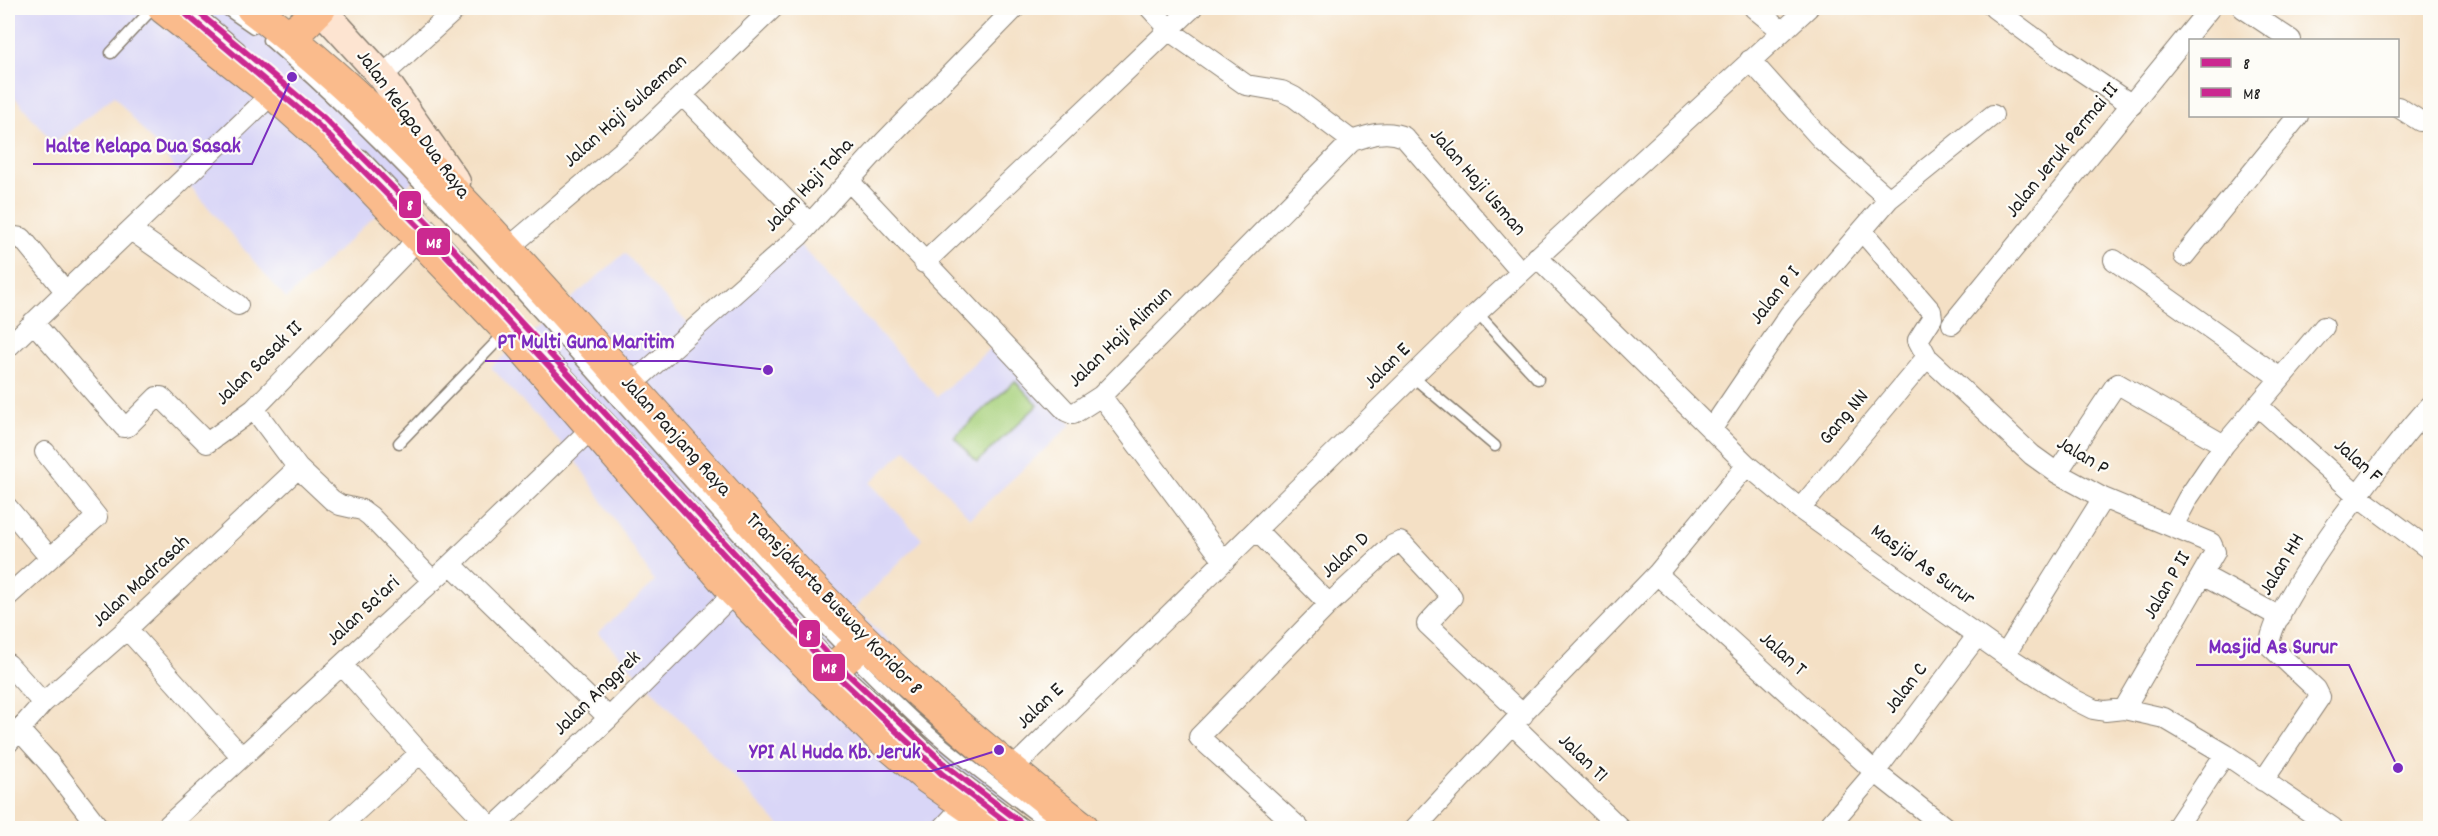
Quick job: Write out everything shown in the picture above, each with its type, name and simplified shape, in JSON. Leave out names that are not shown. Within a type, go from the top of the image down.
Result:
[{"type":"main road","name":"Jalan Panjang Raya","points":[[164,8],[273,93],[331,145],[508,330],[735,592],[843,660],[933,706],[1010,771],[1083,828]]},
{"type":"main road","name":"Jalan Panjang Raya","points":[[252,8],[287,35],[376,114],[477,217],[788,562],[843,660],[881,738],[920,771],[1000,828]]},
{"type":"main road","points":[[287,35],[303,25],[320,8]]},
{"type":"street","name":"Jalan Kelapa Dua Raya","points":[[320,8],[382,76],[459,185],[477,217]]},
{"type":"street","points":[[382,76],[458,8]]},
{"type":"street","name":"Jalan Haji Sulaeman","points":[[507,249],[683,96],[773,8]]},
{"type":"street","name":"Jalan Haji Taha","points":[[630,386],[810,224],[885,141],[1015,8]]},
{"type":"street","points":[[1150,8],[1169,29],[1246,86],[1282,91],[1352,141]]},
{"type":"street","points":[[924,263],[1192,8]]},
{"type":"street","points":[[1754,8],[1782,31]]},
{"type":"street","name":"Jalan E","points":[[1010,771],[1477,313],[1808,8]]},
{"type":"street","points":[[1994,8],[2056,54],[2132,105]]},
{"type":"street","name":"Jalan Jeruk Permai II","points":[[1952,324],[2210,8]]},
{"type":"street","points":[[2243,8],[2290,39]]},
{"type":"street","points":[[1750,60],[1822,140],[1889,199]]},
{"type":"street","points":[[8,346],[273,93]]},
{"type":"street","points":[[683,96],[810,224]]},
{"type":"street","points":[[2399,108],[2420,121]]},
{"type":"street","name":"Jalan P I","points":[[1710,430],[1789,315],[1889,199],[1993,114]]},
{"type":"street","points":[[2184,256],[2297,117]]},
{"type":"street","name":"Jalan Haji Usman","points":[[1352,141],[1376,133],[1404,137],[1521,272]]},
{"type":"street","name":"Jalan Haji Alimun","points":[[849,181],[1067,412],[1075,412],[1101,396],[1352,141]]},
{"type":"street","points":[[131,230],[238,305]]},
{"type":"street","points":[[1862,231],[1932,315],[1918,340],[1927,357]]},
{"type":"street","name":"Jalan Sasak II","points":[[33,322],[124,427],[128,426],[157,397],[161,397],[207,443],[254,409],[405,253],[418,236]]},
{"type":"street","points":[[8,241],[16,237],[22,238],[66,292]]},
{"type":"street","name":"Masjid As Surur","points":[[1537,256],[1710,430],[1747,465],[1800,509],[1977,636],[2092,709],[2105,711],[2124,709],[2164,718],[2225,754],[2333,828]]},
{"type":"street","points":[[2114,260],[2280,378]]},
{"type":"street","name":"Jalan P II","points":[[2124,709],[2215,552],[2211,543],[2174,526],[2188,498],[2224,445],[2324,327]]},
{"type":"street","name":"Jalan P","points":[[1927,357],[2032,455],[2056,473],[2103,498],[2005,655]]},
{"type":"street","name":"Gang NN","points":[[1800,509],[1927,357]]},
{"type":"street","points":[[2056,473],[2118,384],[2224,445]]},
{"type":"street","points":[[1101,396],[1224,561]]},
{"type":"street","name":"Jalan F","points":[[2257,405],[2359,497],[2430,550]]},
{"type":"street","name":"Jalan HH","points":[[2263,781],[2320,697],[2316,689],[2270,646],[2269,641],[2293,589],[2310,562],[2397,445],[2430,406]]},
{"type":"street","points":[[254,409],[298,468],[336,504],[362,510],[370,516],[433,581]]},
{"type":"street","name":"Jalan Sa'ari","points":[[165,828],[433,581],[592,428]]},
{"type":"street","points":[[8,596],[97,517],[45,452]]},
{"type":"street","points":[[1415,828],[1657,574],[1747,465]]},
{"type":"street","name":"Jalan Madrasah","points":[[14,737],[43,703],[127,630],[298,468]]},
{"type":"street","points":[[2103,498],[2174,526]]},
{"type":"street","points":[[8,508],[50,558]]},
{"type":"street","name":"Jalan D","points":[[1256,530],[1329,604],[1393,545],[1400,542],[1452,597],[1427,624],[1517,720]]},
{"type":"street","points":[[451,564],[609,718]]},
{"type":"street","name":"Jalan T","points":[[1657,574],[1875,772]]},
{"type":"street","points":[[2202,575],[2280,617]]},
{"type":"street","name":"Jalan Anggrek","points":[[492,828],[609,718],[735,592]]},
{"type":"street","points":[[1299,828],[1199,737],[1329,604]]},
{"type":"street","points":[[127,630],[242,757]]},
{"type":"street","name":"Jalan C","points":[[1827,828],[1875,772],[1977,636]]},
{"type":"street","points":[[8,664],[43,703]]},
{"type":"street","points":[[342,665],[420,753],[492,828]]},
{"type":"street","name":"Jalan T1","points":[[1517,720],[1617,828]]},
{"type":"street","points":[[14,737],[49,763],[99,828]]},
{"type":"street","points":[[338,828],[420,753]]},
{"type":"street","points":[[2176,828],[2225,754]]},
{"type":"street","points":[[1875,772],[1946,828]]},
{"type":"street","points":[[943,828],[966,803]]},
{"type":"lane","points":[[111,53],[153,8]]},
{"type":"lane","name":"Transjakarta Busway Koridor 8","points":[[193,8],[324,118],[381,174],[440,235],[785,610],[985,777],[1052,828]]},
{"type":"lane","name":"Transjakarta Busway Koridor 8","points":[[224,8],[260,33],[308,75],[398,162],[797,600],[843,660],[948,767],[1028,828]]},
{"type":"lane","points":[[1477,313],[1538,379]]},
{"type":"lane","points":[[399,443],[508,330]]},
{"type":"lane","points":[[1413,377],[1495,446]]},
{"type":"shaded area","points":[[8,8],[268,8],[435,160],[286,299],[114,96],[54,144],[8,89]]},
{"type":"shaded area","points":[[798,243],[937,397],[997,342],[1072,424],[970,518],[906,449],[870,483],[922,539],[855,608],[1035,780],[975,828],[782,828],[598,633],[655,582],[575,459],[491,367],[625,253],[695,332]]},
{"type":"green space","points":[[1015,381],[1038,405],[977,462],[954,437]]},
{"type":"transit line","name":"8","points":[[193,8],[324,118],[440,235],[837,664],[948,767],[1028,828]]},
{"type":"transit line","name":"M8","points":[[187,15],[318,125],[433,241],[831,670],[942,774],[1014,828]]},
{"type":"place","name":"Halte Kelapa Dua Sasak","points":[[292,77]]},
{"type":"place","name":"PT Multi Guna Maritim","points":[[768,370]]},
{"type":"place","name":"YPI Al Huda Kb. Jeruk","points":[[999,750]]},
{"type":"place","name":"Masjid As Surur","points":[[2398,768]]}]
